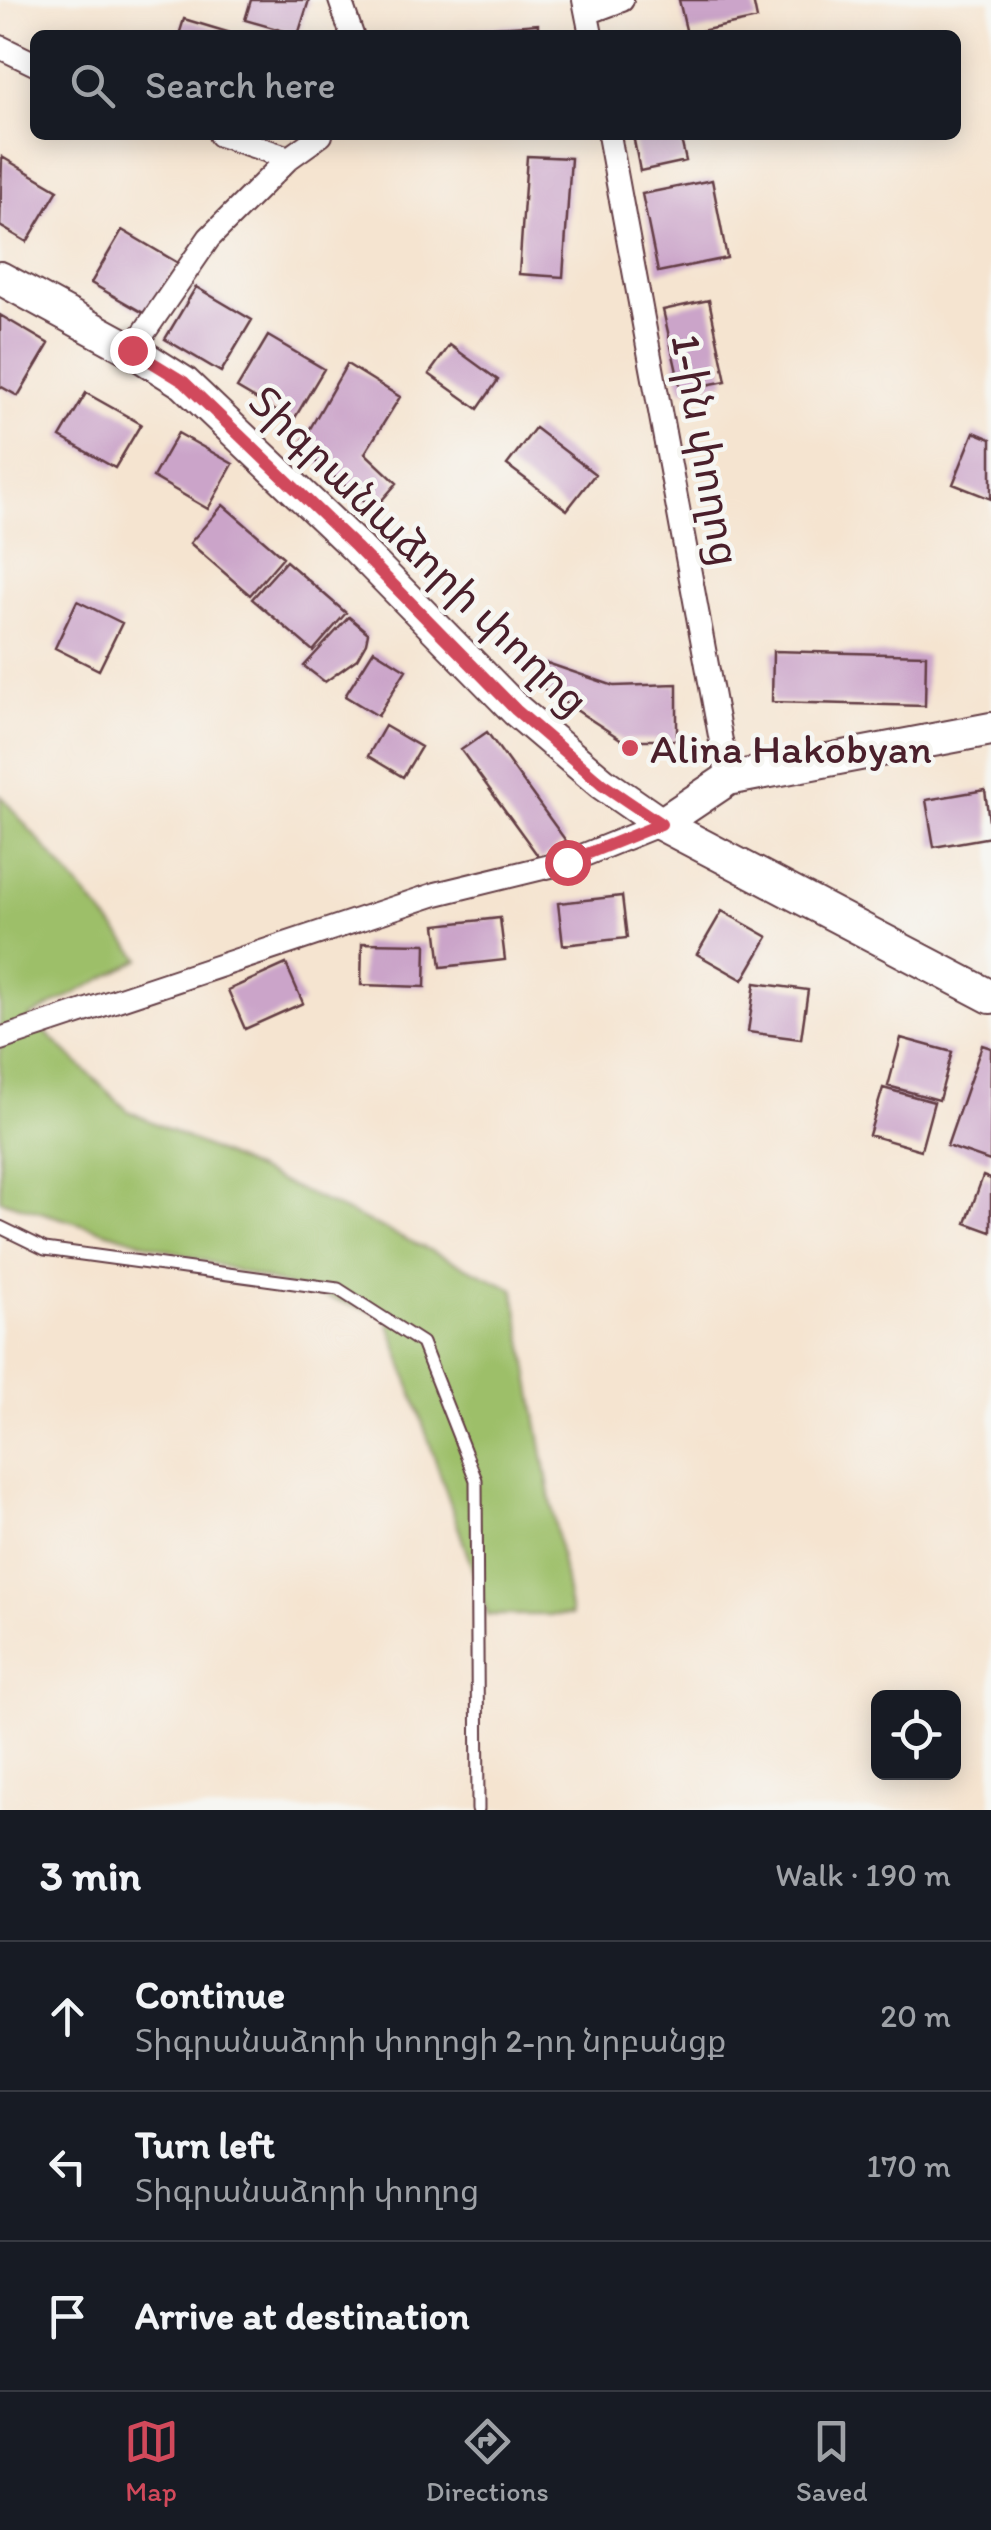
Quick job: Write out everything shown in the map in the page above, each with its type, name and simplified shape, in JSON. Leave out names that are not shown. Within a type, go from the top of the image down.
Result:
[{"type":"main road","name":"Տիգրանաձորի փողոց","points":[[0,278],[184,382],[356,547],[516,710],[602,784],[661,824],[991,997]]},
{"type":"main road","points":[[661,824],[728,779],[991,729]]},
{"type":"street","points":[[340,0],[350,30]]},
{"type":"street","points":[[587,16],[622,0]]},
{"type":"street","points":[[0,47],[30,62]]},
{"type":"street","points":[[235,140],[289,158]]},
{"type":"street","points":[[132,350],[209,238],[289,158],[314,140]]},
{"type":"street","name":"1-ին փողոց","points":[[610,140],[728,779]]},
{"type":"street","points":[[0,1039],[436,894],[567,862],[661,824]]},
{"type":"lane","points":[[0,1227],[45,1249],[338,1289],[422,1343],[476,1480],[478,1810]]},
{"type":"green space","points":[[0,795],[141,959],[29,1017],[128,1111],[514,1289],[571,1615],[488,1615],[386,1315],[0,1200]]},
{"type":"building","points":[[251,0],[309,0],[300,30],[280,30],[245,20]]},
{"type":"building","points":[[679,0],[753,0],[757,19],[706,30],[686,30]]},
{"type":"building","points":[[184,19],[221,30],[181,30]]},
{"type":"building","points":[[538,24],[538,30],[468,29]]},
{"type":"building","points":[[634,140],[681,140],[686,161],[640,171]]},
{"type":"building","points":[[527,156],[571,158],[563,277],[519,274]]},
{"type":"building","points":[[2,157],[58,190],[27,242],[0,226]]},
{"type":"building","points":[[712,180],[727,258],[658,272],[642,194]]},
{"type":"building","points":[[122,230],[178,263],[147,315],[91,283]]},
{"type":"building","points":[[196,287],[252,320],[221,372],[165,339]]},
{"type":"building","points":[[709,300],[726,381],[681,390],[663,310]]},
{"type":"building","points":[[0,315],[49,344],[18,396],[0,386]]},
{"type":"building","points":[[268,336],[324,369],[293,421],[237,388]]},
{"type":"building","points":[[450,345],[498,380],[478,409],[429,374]]},
{"type":"building","points":[[347,364],[400,397],[365,453],[397,483],[374,509],[299,448]]},
{"type":"building","points":[[86,393],[141,424],[115,468],[60,437]]},
{"type":"building","points":[[535,428],[595,474],[567,510],[507,465]]},
{"type":"building","points":[[974,432],[991,439],[991,499],[953,484]]},
{"type":"building","points":[[178,433],[233,464],[208,509],[153,477]]},
{"type":"building","points":[[223,505],[283,557],[250,595],[190,543]]},
{"type":"building","points":[[286,561],[346,613],[313,651],[252,599]]},
{"type":"building","points":[[77,601],[122,623],[99,670],[55,648]]},
{"type":"building","points":[[349,617],[368,633],[366,643],[357,659],[325,682],[304,666]]},
{"type":"building","points":[[374,650],[406,670],[378,716],[345,696]]},
{"type":"building","points":[[773,651],[926,655],[925,706],[772,702]]},
{"type":"building","points":[[547,663],[614,686],[677,684],[677,740],[622,740],[535,683]]},
{"type":"building","points":[[385,726],[421,747],[403,777],[368,756]]},
{"type":"building","points":[[487,732],[566,841],[541,860],[461,750]]},
{"type":"building","points":[[985,790],[991,837],[934,847],[926,800]]},
{"type":"building","points":[[622,896],[627,938],[563,945],[558,903]]},
{"type":"building","points":[[722,911],[768,937],[743,980],[697,954]]},
{"type":"building","points":[[500,918],[505,960],[441,967],[436,925]]},
{"type":"building","points":[[362,943],[426,944],[425,987],[361,985]]},
{"type":"building","points":[[286,964],[303,1003],[245,1029],[228,990]]},
{"type":"building","points":[[755,983],[808,990],[801,1039],[748,1032]]},
{"type":"building","points":[[901,1038],[952,1052],[939,1100],[888,1086]]},
{"type":"building","points":[[982,1045],[991,1048],[990,1161],[947,1146]]},
{"type":"building","points":[[883,1088],[934,1102],[921,1150],[869,1135]]},
{"type":"building","points":[[983,1176],[991,1179],[991,1232],[966,1223]]},
{"type":"place","name":"Alina Hakobyan","points":[[630,748]]},
{"type":"route","points":[[132,350],[184,382],[356,547],[516,710],[602,784],[661,824],[567,862]]}]
